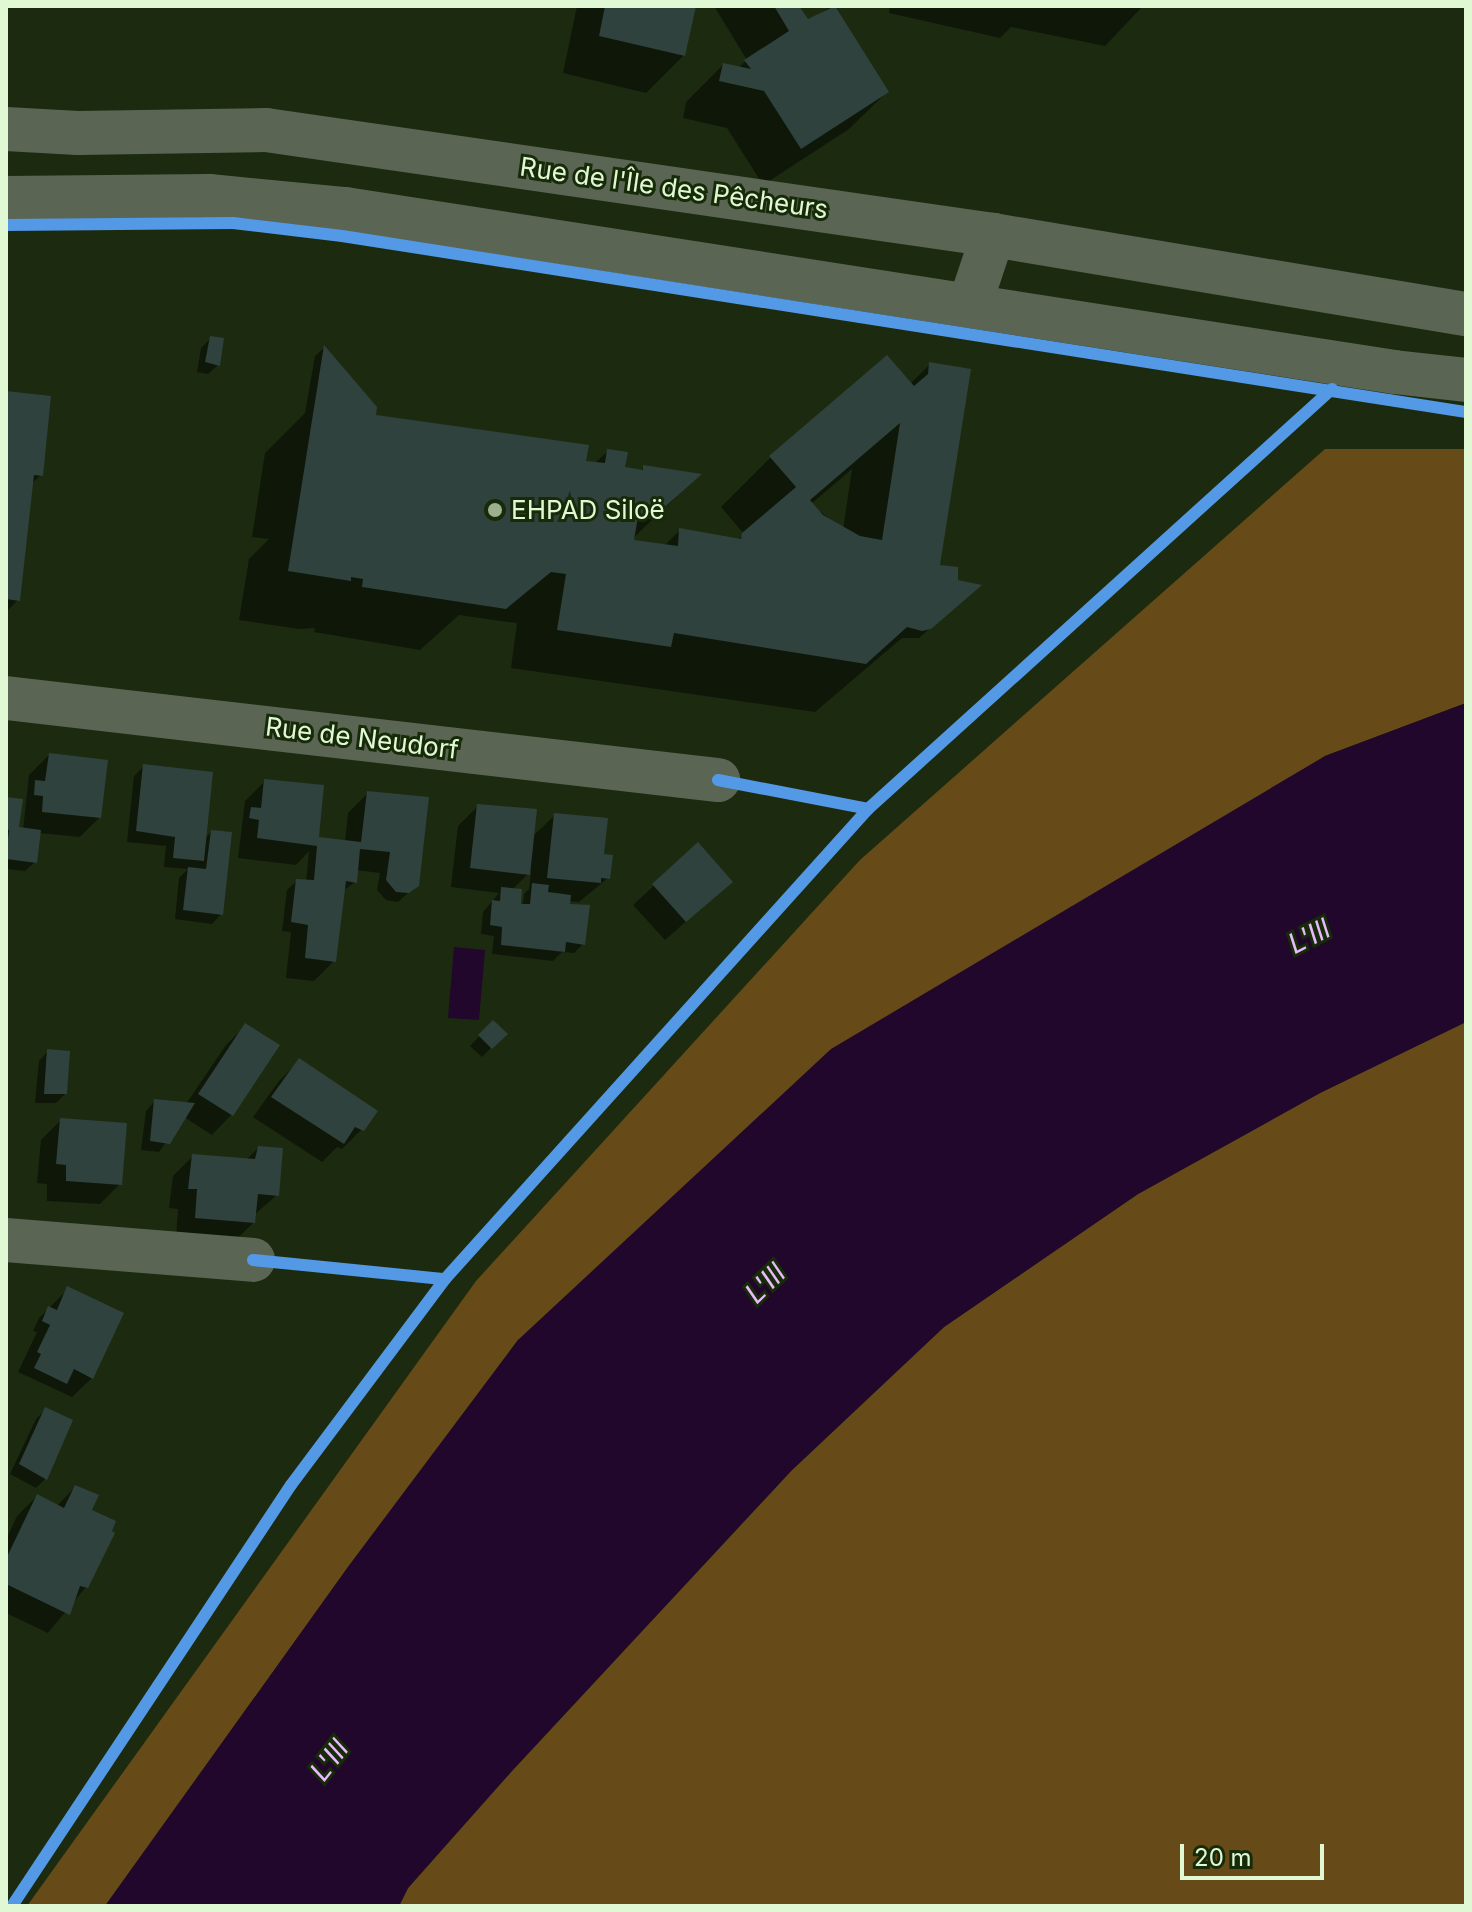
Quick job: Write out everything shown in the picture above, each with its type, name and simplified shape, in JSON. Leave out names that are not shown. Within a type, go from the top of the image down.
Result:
[{"type":"street","name":"Rue de l'Île des Pêcheurs","points":[[6,129],[78,133],[230,129],[355,142],[993,235],[1466,314]]},
{"type":"street","points":[[345,209],[355,142]]},
{"type":"street","points":[[6,198],[209,196],[345,209],[1379,370],[1466,380]]},
{"type":"street","points":[[970,304],[993,235]]},
{"type":"street","name":"Rue de Neudorf","points":[[6,698],[718,780]]},
{"type":"street","points":[[6,1240],[253,1260]]},
{"type":"shaded area","points":[[1325,449],[1466,449],[1466,703],[1325,756],[518,1340],[348,1567],[105,1906],[27,1906],[476,1281],[860,860]]},
{"type":"shaded area","points":[[1466,1022],[1466,1906],[399,1906],[408,1888],[511,1772],[791,1471],[944,1327],[1138,1194],[1320,1093]]},
{"type":"water","name":"L'Ill","points":[[1466,703],[1466,1022],[1320,1093],[1138,1194],[944,1327],[791,1471],[511,1772],[408,1888],[399,1906],[105,1906],[348,1567],[518,1340],[831,1049],[1325,756]]},
{"type":"water","points":[[454,947],[485,950],[479,1020],[448,1018]]},
{"type":"building","points":[[605,6],[696,6],[685,56],[599,36]]},
{"type":"building","points":[[774,6],[799,6],[808,19],[835,6],[889,92],[801,149],[764,91],[719,81],[723,63],[751,69],[744,60],[789,31]]},
{"type":"building","points":[[210,336],[224,338],[220,366],[205,362]]},
{"type":"building","name":"EHPAD Siloë","points":[[324,345],[377,407],[376,415],[589,445],[586,461],[605,463],[607,449],[628,452],[625,467],[643,470],[643,465],[702,474],[651,519],[638,517],[634,540],[678,546],[679,528],[741,539],[742,533],[796,487],[769,456],[887,355],[914,386],[928,374],[929,362],[971,369],[940,565],[958,567],[958,580],[982,585],[931,629],[922,631],[907,627],[866,664],[674,633],[671,647],[557,630],[566,574],[551,572],[506,609],[362,587],[363,579],[351,577],[351,581],[288,571]],"holes":[[[900,423],[882,540],[860,536],[823,515],[810,500]]]},
{"type":"building","points":[[6,391],[51,396],[43,476],[34,475],[20,601],[6,599]]},
{"type":"building","points":[[49,753],[108,760],[101,818],[42,812],[43,796],[34,795],[35,780],[45,781]]},
{"type":"building","points":[[143,764],[213,772],[204,861],[173,858],[175,837],[136,831]]},
{"type":"building","points":[[264,779],[324,785],[319,837],[361,842],[367,791],[429,797],[419,886],[409,893],[396,892],[386,880],[390,852],[360,849],[357,883],[346,881],[336,962],[305,958],[308,925],[291,922],[296,879],[314,880],[317,846],[257,838],[259,820],[249,818],[251,807],[261,808]]},
{"type":"building","points":[[6,797],[23,799],[19,827],[41,830],[37,863],[6,859],[9,830],[6,829]]},
{"type":"building","points":[[477,804],[537,809],[530,875],[470,868]]},
{"type":"building","points":[[554,813],[608,818],[604,854],[613,855],[610,879],[601,878],[601,883],[547,878]]},
{"type":"building","points":[[211,830],[232,832],[223,915],[183,910],[188,867],[206,869]]},
{"type":"building","points":[[698,842],[733,882],[686,922],[652,884]]},
{"type":"building","points":[[532,883],[549,885],[548,892],[571,895],[570,904],[590,905],[585,945],[566,942],[565,952],[501,945],[502,927],[490,925],[492,900],[500,901],[501,887],[522,889],[521,904],[530,904]]},
{"type":"building","points":[[493,1020],[508,1034],[492,1049],[478,1035]]},
{"type":"building","points":[[245,1023],[280,1045],[233,1116],[198,1094]]},
{"type":"building","points":[[47,1049],[70,1051],[67,1094],[44,1094]]},
{"type":"building","points":[[299,1058],[378,1111],[364,1131],[355,1127],[344,1144],[271,1097]]},
{"type":"building","points":[[154,1099],[195,1103],[170,1144],[150,1141]]},
{"type":"building","points":[[60,1118],[127,1123],[122,1185],[66,1181],[66,1165],[56,1164]]},
{"type":"building","points":[[258,1146],[283,1148],[279,1196],[258,1194],[255,1223],[195,1218],[197,1189],[188,1189],[192,1154],[255,1159]]},
{"type":"building","points":[[67,1286],[124,1313],[93,1379],[74,1369],[67,1384],[34,1368],[41,1354],[37,1352],[50,1325],[42,1321],[48,1306],[57,1310]]},
{"type":"building","points":[[45,1407],[73,1420],[47,1480],[19,1464]]},
{"type":"building","points":[[75,1485],[99,1495],[92,1510],[116,1521],[112,1531],[115,1533],[88,1588],[80,1586],[70,1615],[6,1584],[6,1559],[37,1494],[64,1508]]},
{"type":"cycle path","points":[[6,225],[233,223],[342,236],[1466,412]]},
{"type":"cycle path","points":[[12,1906],[291,1485],[445,1279],[868,809],[1332,389]]},
{"type":"cycle path","points":[[718,780],[868,809]]},
{"type":"cycle path","points":[[253,1260],[445,1279]]},
{"type":"place","name":"EHPAD Siloë","points":[[495,510]]}]
